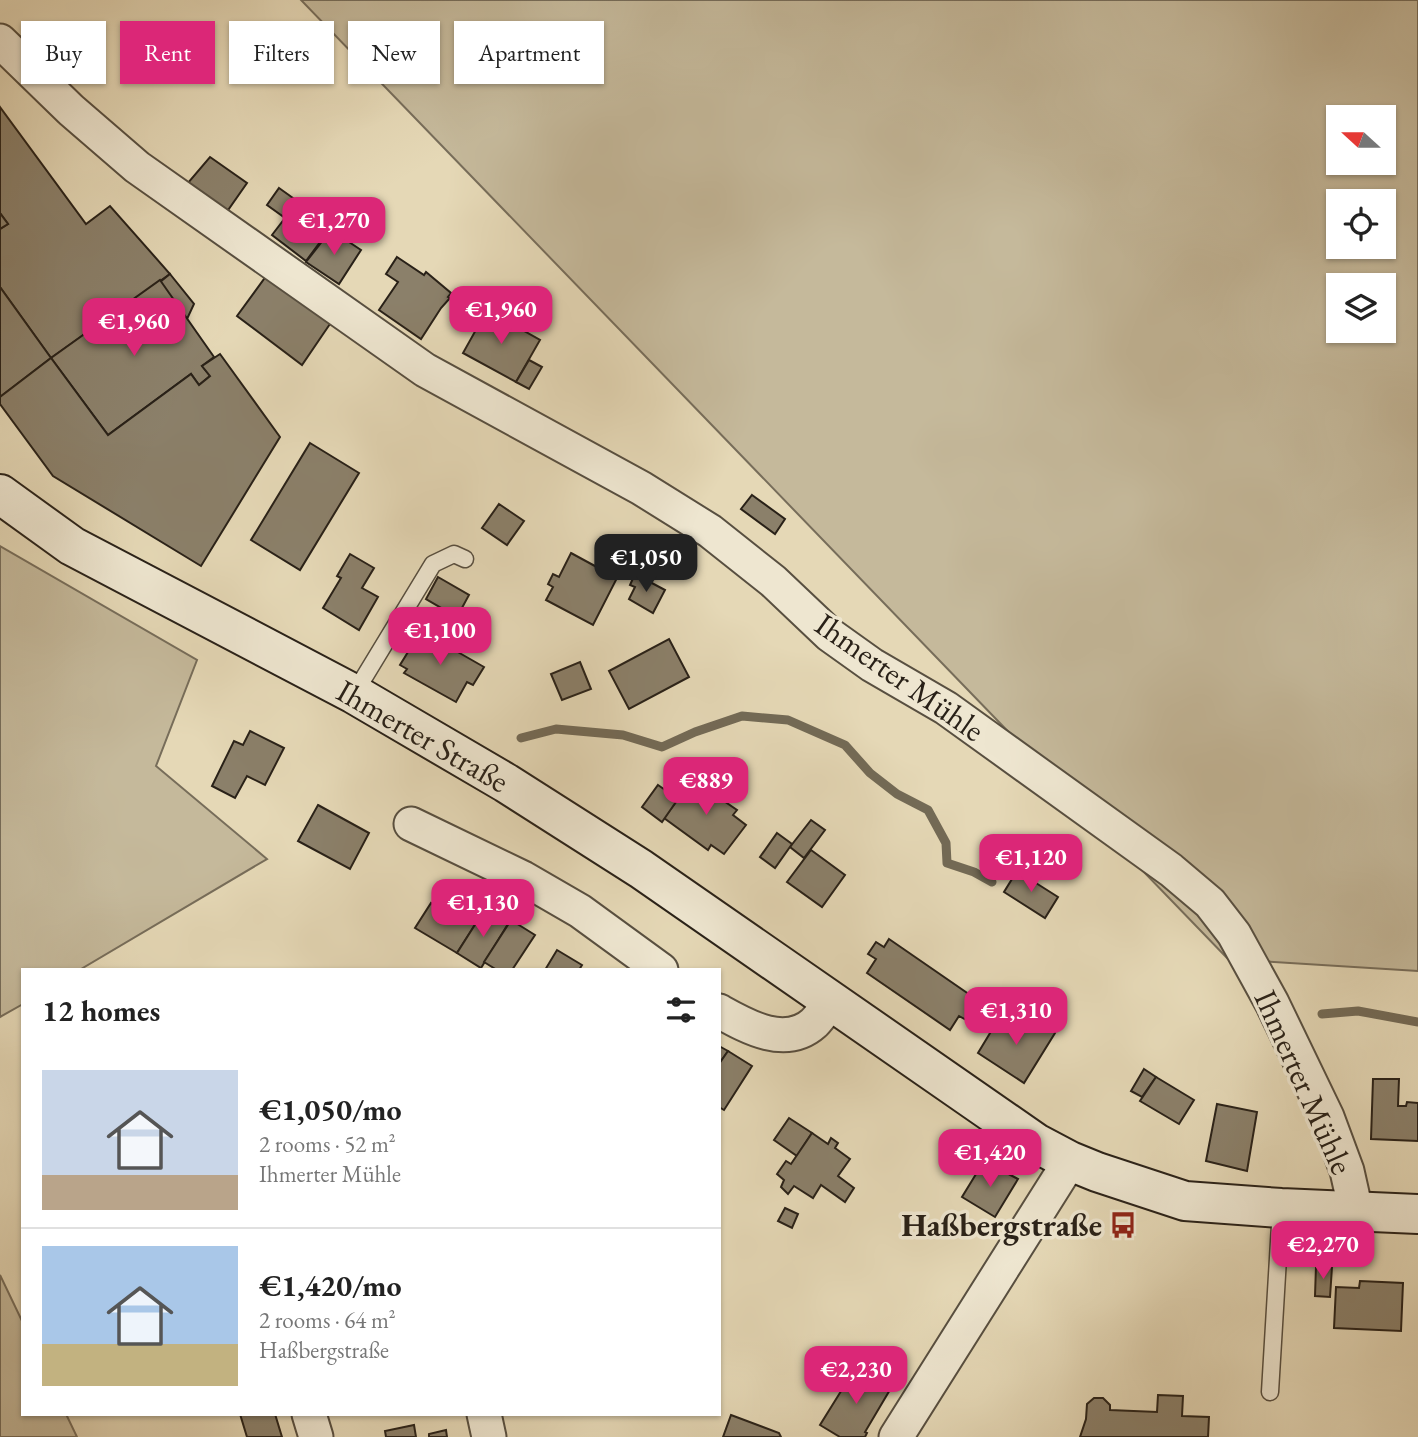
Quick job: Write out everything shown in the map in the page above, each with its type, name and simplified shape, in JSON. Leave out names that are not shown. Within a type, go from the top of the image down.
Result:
[{"type":"main road","name":"Ihmerter Straße","points":[[0,494],[72,546],[354,694],[506,783],[642,869],[1036,1143],[1070,1161],[1185,1201],[1418,1214]]},
{"type":"street","name":"Ihmerter Mühle","points":[[0,41],[71,110],[137,167],[425,370],[641,488],[709,531],[773,581],[830,635],[872,665],[946,708],[1171,870],[1210,903],[1234,934],[1272,1003],[1327,1117],[1348,1171],[1356,1211]]},
{"type":"street","points":[[411,824],[523,878],[580,911],[658,968]]},
{"type":"street","points":[[721,1011],[754,1030],[785,1034],[800,1031],[813,1024],[831,1001]]},
{"type":"street","points":[[896,1437],[1070,1161]]},
{"type":"street","points":[[310,1416],[316,1437]]},
{"type":"street","points":[[484,1416],[489,1437]]},
{"type":"lane","points":[[354,694],[433,564],[454,554],[465,559]]},
{"type":"lane","points":[[1270,1392],[1281,1208]]},
{"type":"shaded area","points":[[301,0],[1418,0],[1418,971],[1228,959],[382,84],[440,84],[440,21],[348,21],[348,49],[334,34],[334,21],[321,21]]},
{"type":"shaded area","points":[[0,546],[197,660],[156,766],[267,859],[83,968],[21,968],[21,1005],[0,1017]]},
{"type":"shaded area","points":[[0,1275],[21,1319],[21,1416],[67,1416],[77,1437],[0,1437]]},
{"type":"building","points":[[0,107],[86,224],[110,206],[170,274],[51,358],[0,287],[0,229],[8,224],[0,213]]},
{"type":"building","points":[[210,157],[247,183],[226,213],[187,184]]},
{"type":"building","points":[[279,188],[332,226],[306,261],[272,235],[285,218],[267,205]]},
{"type":"building","points":[[0,213],[8,224],[0,229]]},
{"type":"building","points":[[331,230],[361,250],[339,284],[306,262]]},
{"type":"building","points":[[397,257],[424,275],[426,272],[451,293],[421,339],[379,310],[398,282],[386,274]]},
{"type":"building","points":[[272,268],[332,321],[302,365],[237,316]]},
{"type":"building","points":[[170,274],[194,304],[187,319],[160,282]]},
{"type":"building","points":[[160,280],[214,357],[202,366],[210,376],[199,385],[191,374],[108,435],[51,358]]},
{"type":"building","points":[[0,287],[51,358],[0,397]]},
{"type":"building","points":[[487,310],[540,340],[516,382],[463,353]]},
{"type":"building","points":[[220,354],[280,437],[201,566],[53,476],[0,404],[0,397],[51,358],[108,435],[191,374],[199,385],[210,376],[202,366]]},
{"type":"building","points":[[529,360],[542,367],[529,389],[516,382]]},
{"type":"building","points":[[310,443],[359,473],[300,570],[251,540]]},
{"type":"building","points":[[752,495],[785,519],[775,534],[741,509]]},
{"type":"building","points":[[499,504],[524,521],[507,545],[482,528]]},
{"type":"building","points":[[571,553],[617,578],[593,625],[546,600],[553,587],[548,584],[553,574],[559,577]]},
{"type":"building","points":[[350,554],[374,568],[362,588],[378,597],[359,630],[323,608],[341,578],[337,576]]},
{"type":"building","points":[[635,574],[665,590],[653,613],[629,599],[635,587],[630,585]]},
{"type":"building","points":[[438,577],[469,595],[457,617],[426,599]]},
{"type":"building","points":[[421,631],[484,667],[473,685],[467,682],[456,702],[404,673],[407,669],[400,665]]},
{"type":"building","points":[[669,639],[689,677],[629,709],[609,671]]},
{"type":"building","points":[[580,662],[591,689],[562,700],[551,674]]},
{"type":"building","points":[[250,731],[284,748],[265,785],[247,776],[235,798],[212,786],[234,741],[243,745]]},
{"type":"building","points":[[694,778],[712,792],[718,785],[730,794],[724,801],[737,810],[733,815],[746,825],[724,854],[711,845],[708,850],[664,818]]},
{"type":"building","points":[[658,785],[678,799],[662,822],[642,807]]},
{"type":"building","points":[[318,805],[369,833],[350,869],[298,841]]},
{"type":"building","points":[[811,820],[825,830],[804,858],[790,847]]},
{"type":"building","points":[[777,833],[792,844],[775,868],[760,857]]},
{"type":"building","points":[[811,850],[845,875],[822,907],[787,882]]},
{"type":"building","points":[[1017,871],[1058,897],[1045,918],[1004,892]]},
{"type":"building","points":[[460,893],[485,909],[457,953],[415,928],[431,903],[447,914]]},
{"type":"building","points":[[485,909],[508,924],[481,968],[457,953]]},
{"type":"building","points":[[511,920],[535,935],[513,968],[494,968],[484,962]]},
{"type":"building","points":[[889,939],[973,997],[968,1004],[976,1010],[968,1021],[959,1016],[950,1030],[867,973],[876,959],[868,954],[876,942],[884,947]]},
{"type":"building","points":[[557,950],[582,965],[580,968],[546,968]]},
{"type":"building","points":[[1005,1015],[1030,1031],[1036,1021],[1055,1033],[1024,1083],[978,1053],[998,1020],[1001,1022]]},
{"type":"building","points":[[721,1047],[728,1051],[721,1061]]},
{"type":"building","points":[[728,1051],[752,1066],[724,1110],[721,1108],[721,1061]]},
{"type":"building","points":[[1144,1069],[1156,1077],[1142,1097],[1131,1091]]},
{"type":"building","points":[[1156,1077],[1194,1100],[1179,1124],[1140,1101]]},
{"type":"building","points":[[1373,1079],[1399,1079],[1398,1106],[1406,1106],[1407,1102],[1418,1103],[1418,1141],[1371,1139]]},
{"type":"building","points":[[1217,1104],[1257,1112],[1247,1171],[1206,1161]]},
{"type":"building","points":[[789,1118],[812,1133],[797,1156],[774,1140]]},
{"type":"building","points":[[812,1133],[828,1144],[831,1138],[838,1143],[835,1148],[850,1159],[838,1176],[854,1188],[845,1202],[821,1185],[813,1198],[794,1186],[788,1194],[781,1187],[784,1180],[777,1174],[786,1161],[791,1164]]},
{"type":"building","points":[[984,1161],[1018,1179],[995,1217],[962,1197]]},
{"type":"building","points":[[785,1208],[798,1214],[792,1228],[778,1221]]},
{"type":"building","points":[[1316,1266],[1332,1267],[1330,1297],[1315,1296]]},
{"type":"building","points":[[1360,1281],[1403,1283],[1401,1331],[1334,1328],[1336,1287],[1359,1288]]},
{"type":"building","points":[[832,1348],[843,1365],[830,1374],[818,1357]]},
{"type":"building","points":[[856,1367],[891,1388],[865,1432],[865,1437],[840,1437],[820,1425]]},
{"type":"building","points":[[1158,1395],[1183,1396],[1182,1416],[1209,1417],[1208,1437],[1080,1437],[1086,1419],[1087,1404],[1094,1398],[1103,1398],[1110,1405],[1110,1410],[1157,1412]]},
{"type":"building","points":[[731,1415],[779,1433],[781,1437],[723,1437]]},
{"type":"building","points":[[241,1416],[276,1416],[282,1437],[247,1437]]},
{"type":"building","points":[[414,1425],[416,1437],[386,1437],[385,1431]]},
{"type":"building","points":[[446,1430],[447,1437],[429,1437],[429,1434]]},
{"type":"waterway","points":[[521,738],[556,729],[623,735],[662,747],[742,716],[788,720],[845,745],[870,773],[897,794],[928,810],[946,843],[947,863],[974,872],[992,882]]},
{"type":"waterway","points":[[1322,1014],[1358,1011],[1418,1022]]},
{"type":"place","name":"Haßbergstraße","points":[[1123,1225]]}]
